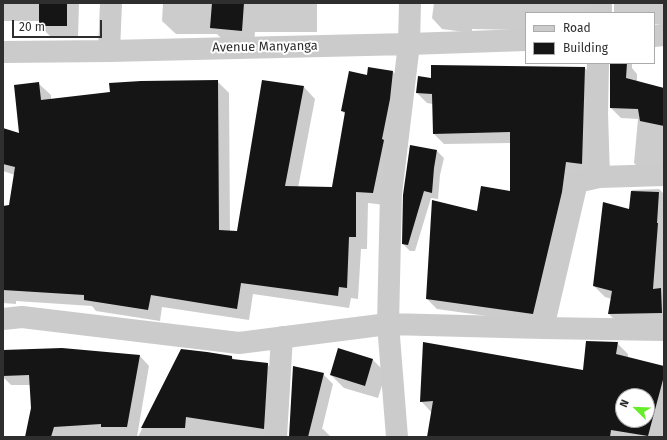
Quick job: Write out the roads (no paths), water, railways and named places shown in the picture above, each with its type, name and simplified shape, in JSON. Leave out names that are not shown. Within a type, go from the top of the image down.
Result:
[{"type":"street","points":[[109,51],[111,3]]},
{"type":"street","points":[[397,437],[388,324],[391,194],[410,44],[410,3]]},
{"type":"street","name":"Avenue Manyanga","points":[[3,52],[109,51],[525,40]]},
{"type":"street","points":[[598,64],[597,112],[599,176]]},
{"type":"street","points":[[543,328],[577,182],[599,176],[664,175]]},
{"type":"street","points":[[3,319],[22,317],[239,343],[388,324],[664,330]]},
{"type":"street","points":[[276,437],[282,337]]}]
